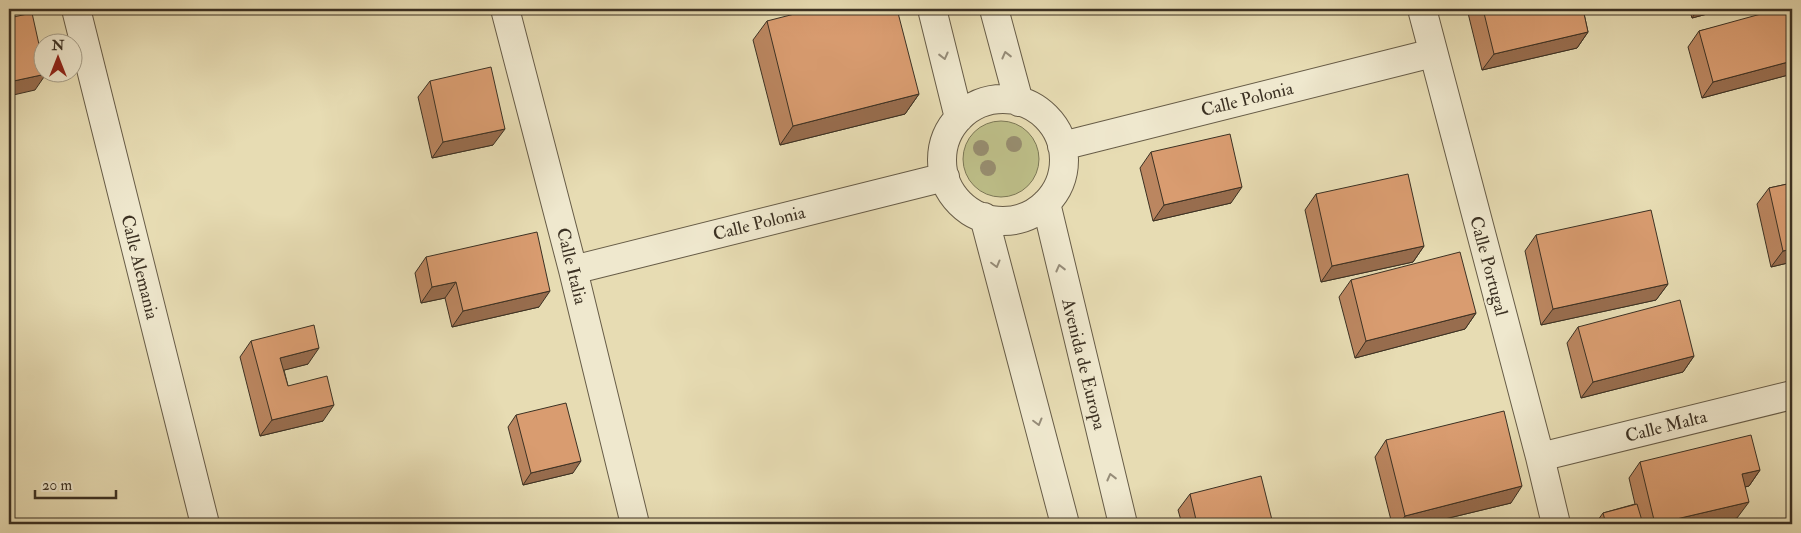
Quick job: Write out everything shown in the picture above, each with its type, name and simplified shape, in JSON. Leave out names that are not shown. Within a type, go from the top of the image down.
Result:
[{"type":"street","name":"Calle Alemania","points":[[76,9],[205,524]]},
{"type":"street","name":"Calle Italia","points":[[505,9],[573,270],[635,524]]},
{"type":"street","points":[[932,9],[959,118]]},
{"type":"street","points":[[994,9],[1019,102]]},
{"type":"street","name":"Calle Portugal","points":[[1422,9],[1556,524]]},
{"type":"street","name":"Calle Polonia","points":[[1062,146],[1433,53]]},
{"type":"street","points":[[1003,97],[1019,102],[1035,106],[1058,128],[1066,160],[1058,191],[1035,214],[1003,222],[972,214],[949,191],[940,160],[949,128],[972,106],[1003,97]]},
{"type":"street","name":"Calle Polonia","points":[[573,270],[945,176]]},
{"type":"street","name":"Avenida de Europa","points":[[1046,203],[1123,524]]},
{"type":"street","points":[[984,217],[1064,524]]},
{"type":"street","name":"Calle Malta","points":[[1540,457],[1792,395]]},
{"type":"green space","points":[[1001,121],[1016,124],[1028,132],[1036,144],[1039,159],[1036,174],[1028,186],[1016,194],[1001,197],[986,194],[974,186],[966,174],[963,159],[966,144],[974,132],[986,124]]},
{"type":"building","points":[[814,9],[897,9],[919,94],[793,126],[767,21]]},
{"type":"building","points":[[1483,9],[1583,9],[1588,32],[1494,54]]},
{"type":"building","points":[[1779,9],[1792,9],[1792,61],[1713,82],[1699,31]]},
{"type":"building","points":[[32,13],[36,32],[32,32],[32,77],[9,82],[9,18]]},
{"type":"building","points":[[491,67],[505,129],[443,142],[430,81]]},
{"type":"building","points":[[1230,134],[1242,187],[1164,205],[1151,152]]},
{"type":"building","points":[[1408,174],[1424,246],[1332,266],[1316,194]]},
{"type":"building","points":[[1792,183],[1792,249],[1783,251],[1769,188]]},
{"type":"building","points":[[1651,210],[1668,284],[1553,309],[1536,235]]},
{"type":"building","points":[[537,232],[550,291],[463,311],[456,282],[432,287],[426,257]]},
{"type":"building","points":[[1460,252],[1476,313],[1366,341],[1351,280]]},
{"type":"building","points":[[1680,300],[1694,356],[1593,382],[1578,327]]},
{"type":"building","points":[[314,325],[319,348],[280,358],[288,386],[327,376],[334,405],[272,420],[251,341]]},
{"type":"building","points":[[566,403],[581,461],[531,473],[516,415]]},
{"type":"building","points":[[1504,411],[1522,486],[1405,516],[1386,440]]},
{"type":"building","points":[[1751,435],[1760,470],[1742,474],[1749,502],[1655,524],[1640,462]]},
{"type":"building","points":[[1261,476],[1273,524],[1197,524],[1190,494]]},
{"type":"building","points":[[1637,504],[1643,524],[1606,524],[1603,513]]},
{"type":"building","points":[[586,520],[587,524],[570,524]]}]
